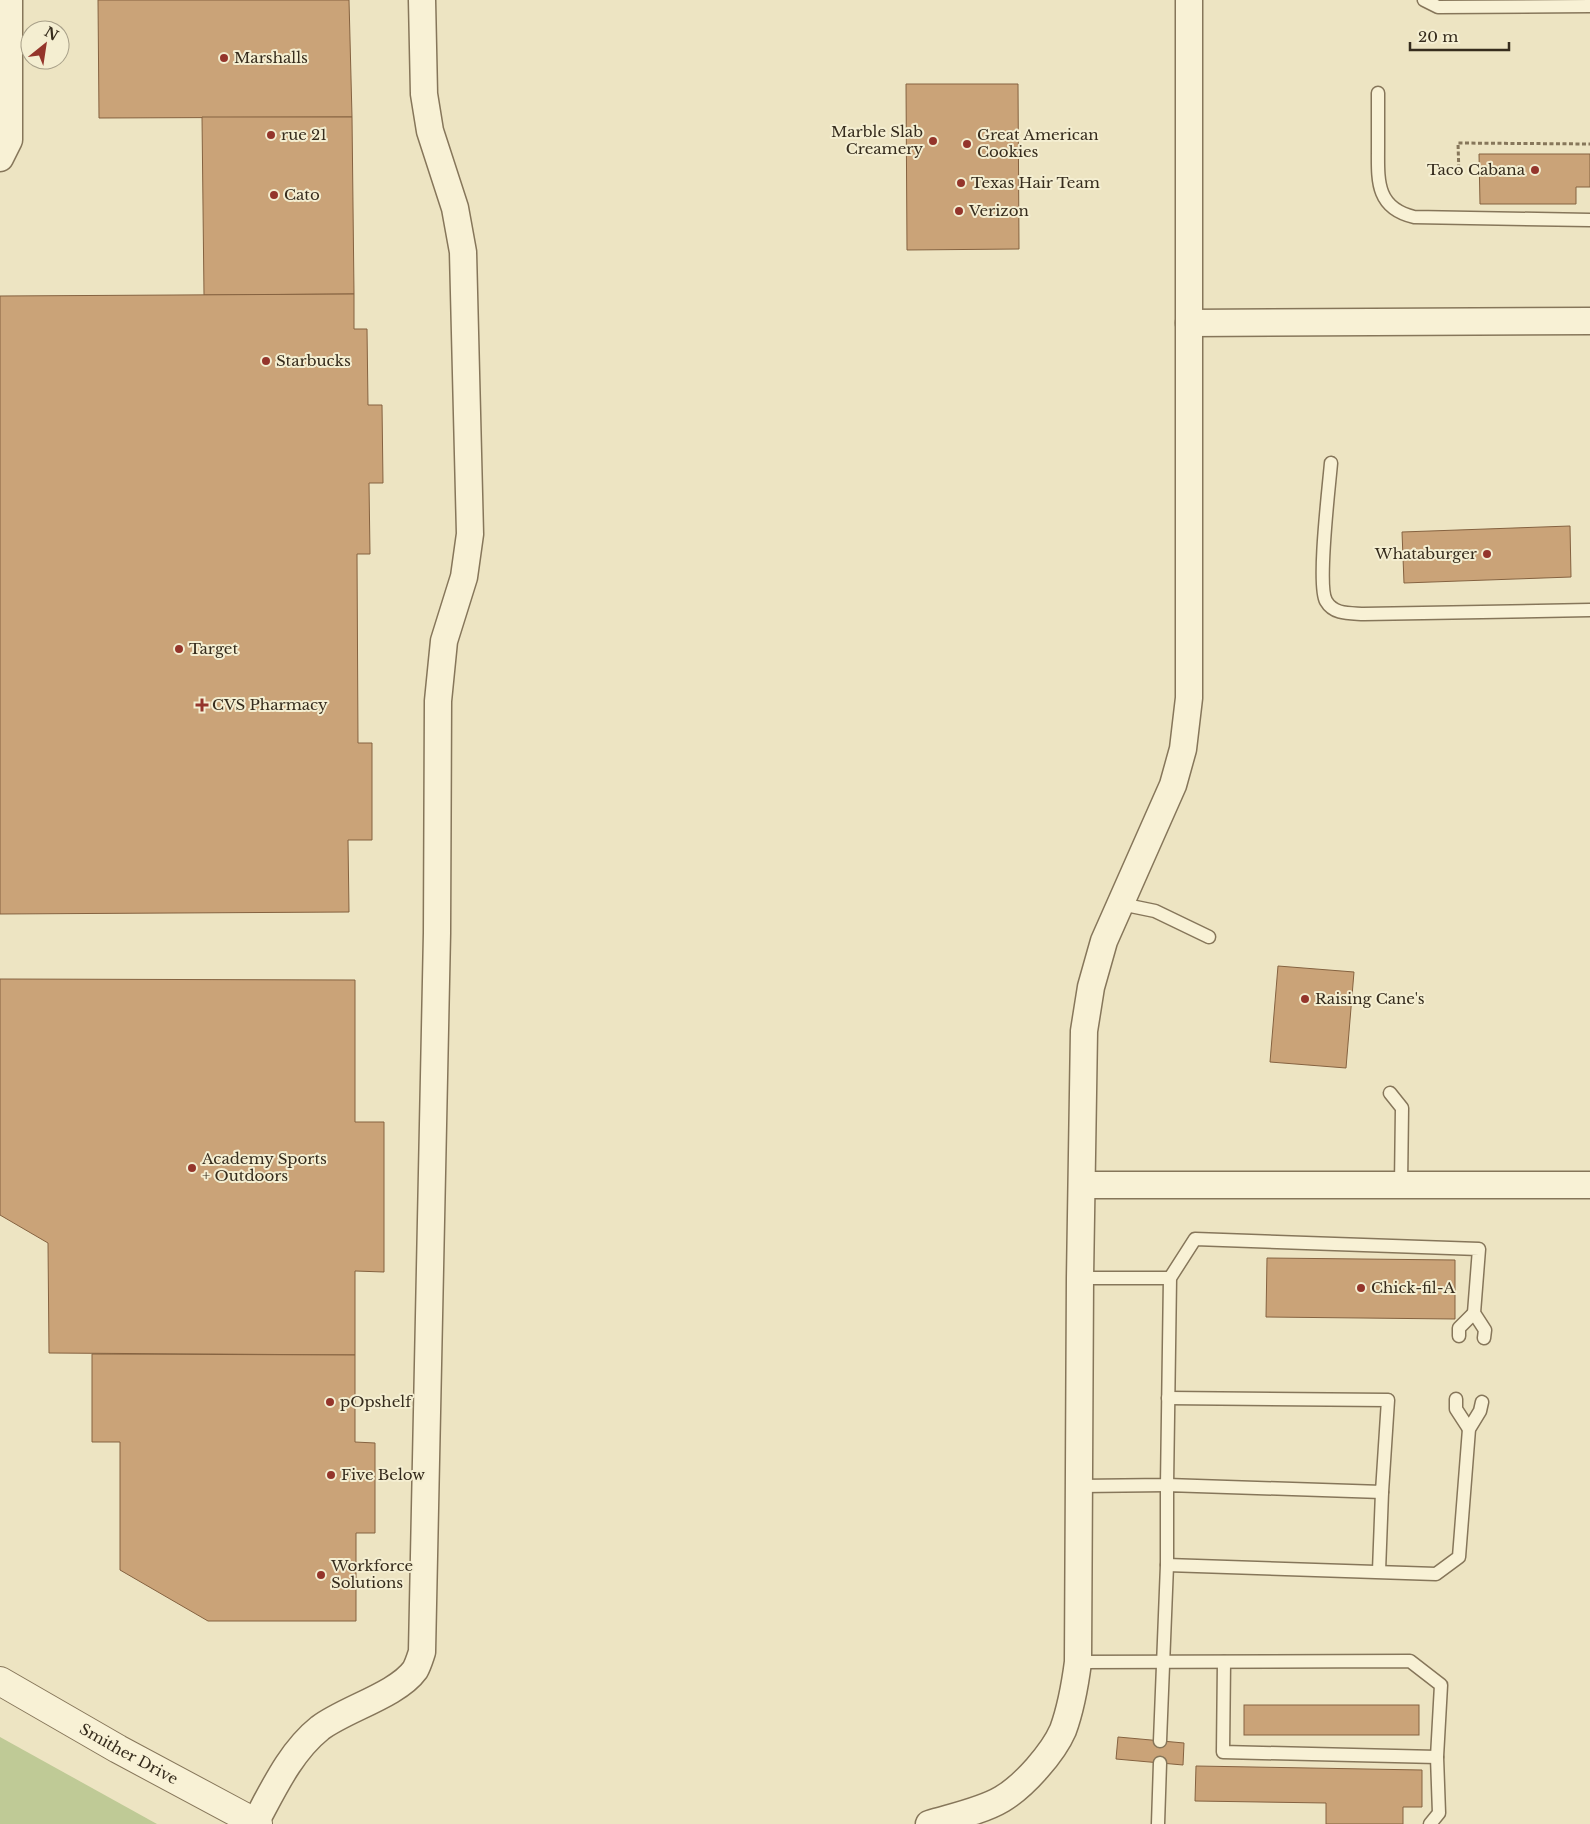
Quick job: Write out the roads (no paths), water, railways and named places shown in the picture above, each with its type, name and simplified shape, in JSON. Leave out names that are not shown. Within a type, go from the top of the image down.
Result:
[{"type":"street","points":[[0,158],[9,140],[10,0]]},
{"type":"street","points":[[256,1823],[286,1767],[300,1747],[320,1728],[402,1683],[415,1669],[422,1652],[437,933],[438,702],[444,641],[464,577],[470,534],[463,252],[455,208],[430,131],[424,94],[422,0]]},
{"type":"street","points":[[929,1824],[1001,1799],[1026,1781],[1046,1757],[1062,1731],[1073,1694],[1078,1662],[1080,1278],[1084,1031],[1091,987],[1104,941],[1173,785],[1184,749],[1189,698],[1189,0]]},
{"type":"street","points":[[1189,323],[1590,321]]},
{"type":"street","points":[[1083,1185],[1590,1185]]},
{"type":"street","name":"Smither Drive","points":[[0,1681],[118,1749],[256,1823]]},
{"type":"lane","points":[[1424,0],[1438,7],[1590,6]]},
{"type":"lane","points":[[1378,93],[1378,183],[1385,198],[1403,215],[1414,217],[1590,220]]},
{"type":"lane","points":[[1332,463],[1322,575],[1326,601],[1339,613],[1590,610]]},
{"type":"lane","points":[[1121,904],[1155,911],[1208,937]]},
{"type":"lane","points":[[1390,1093],[1402,1108],[1401,1185]]},
{"type":"lane","points":[[1160,1741],[1167,1565],[1170,1278],[1195,1239],[1479,1249],[1474,1313],[1485,1330],[1484,1338]]},
{"type":"lane","points":[[1080,1278],[1170,1278]]},
{"type":"lane","points":[[1459,1336],[1459,1328],[1474,1313]]},
{"type":"lane","points":[[1168,1398],[1388,1400],[1379,1572]]},
{"type":"lane","points":[[1456,1399],[1456,1409],[1469,1428]]},
{"type":"lane","points":[[1167,1565],[1436,1574],[1460,1557],[1469,1428],[1480,1411],[1482,1402]]},
{"type":"lane","points":[[1080,1486],[1167,1485],[1382,1492]]},
{"type":"lane","points":[[1078,1662],[1410,1660],[1441,1685],[1437,1757],[1439,1813],[1430,1824]]},
{"type":"lane","points":[[1224,1662],[1223,1752],[1437,1757]]},
{"type":"lane","points":[[1158,1824],[1160,1763]]},
{"type":"place","name":"Marshalls","points":[[224,58]]},
{"type":"place","name":"rue 21","points":[[271,135]]},
{"type":"place","name":"Marble Slab Creamery","points":[[933,141]]},
{"type":"place","name":"Great American Cookies","points":[[967,144]]},
{"type":"place","name":"Taco Cabana","points":[[1535,170]]},
{"type":"place","name":"Texas Hair Team","points":[[961,183]]},
{"type":"place","name":"Cato","points":[[274,195]]},
{"type":"place","name":"Verizon","points":[[959,211]]},
{"type":"place","name":"Starbucks","points":[[266,361]]},
{"type":"place","name":"Whataburger","points":[[1487,554]]},
{"type":"place","name":"Target","points":[[179,649]]},
{"type":"place","name":"CVS Pharmacy","points":[[202,705]]},
{"type":"place","name":"Raising Cane's","points":[[1305,999]]},
{"type":"place","name":"Academy Sports + Outdoors","points":[[192,1168]]},
{"type":"place","name":"Chick-fil-A","points":[[1361,1288]]},
{"type":"place","name":"pOpshelf","points":[[330,1402]]},
{"type":"place","name":"Five Below","points":[[331,1475]]},
{"type":"place","name":"Workforce Solutions","points":[[321,1575]]}]
